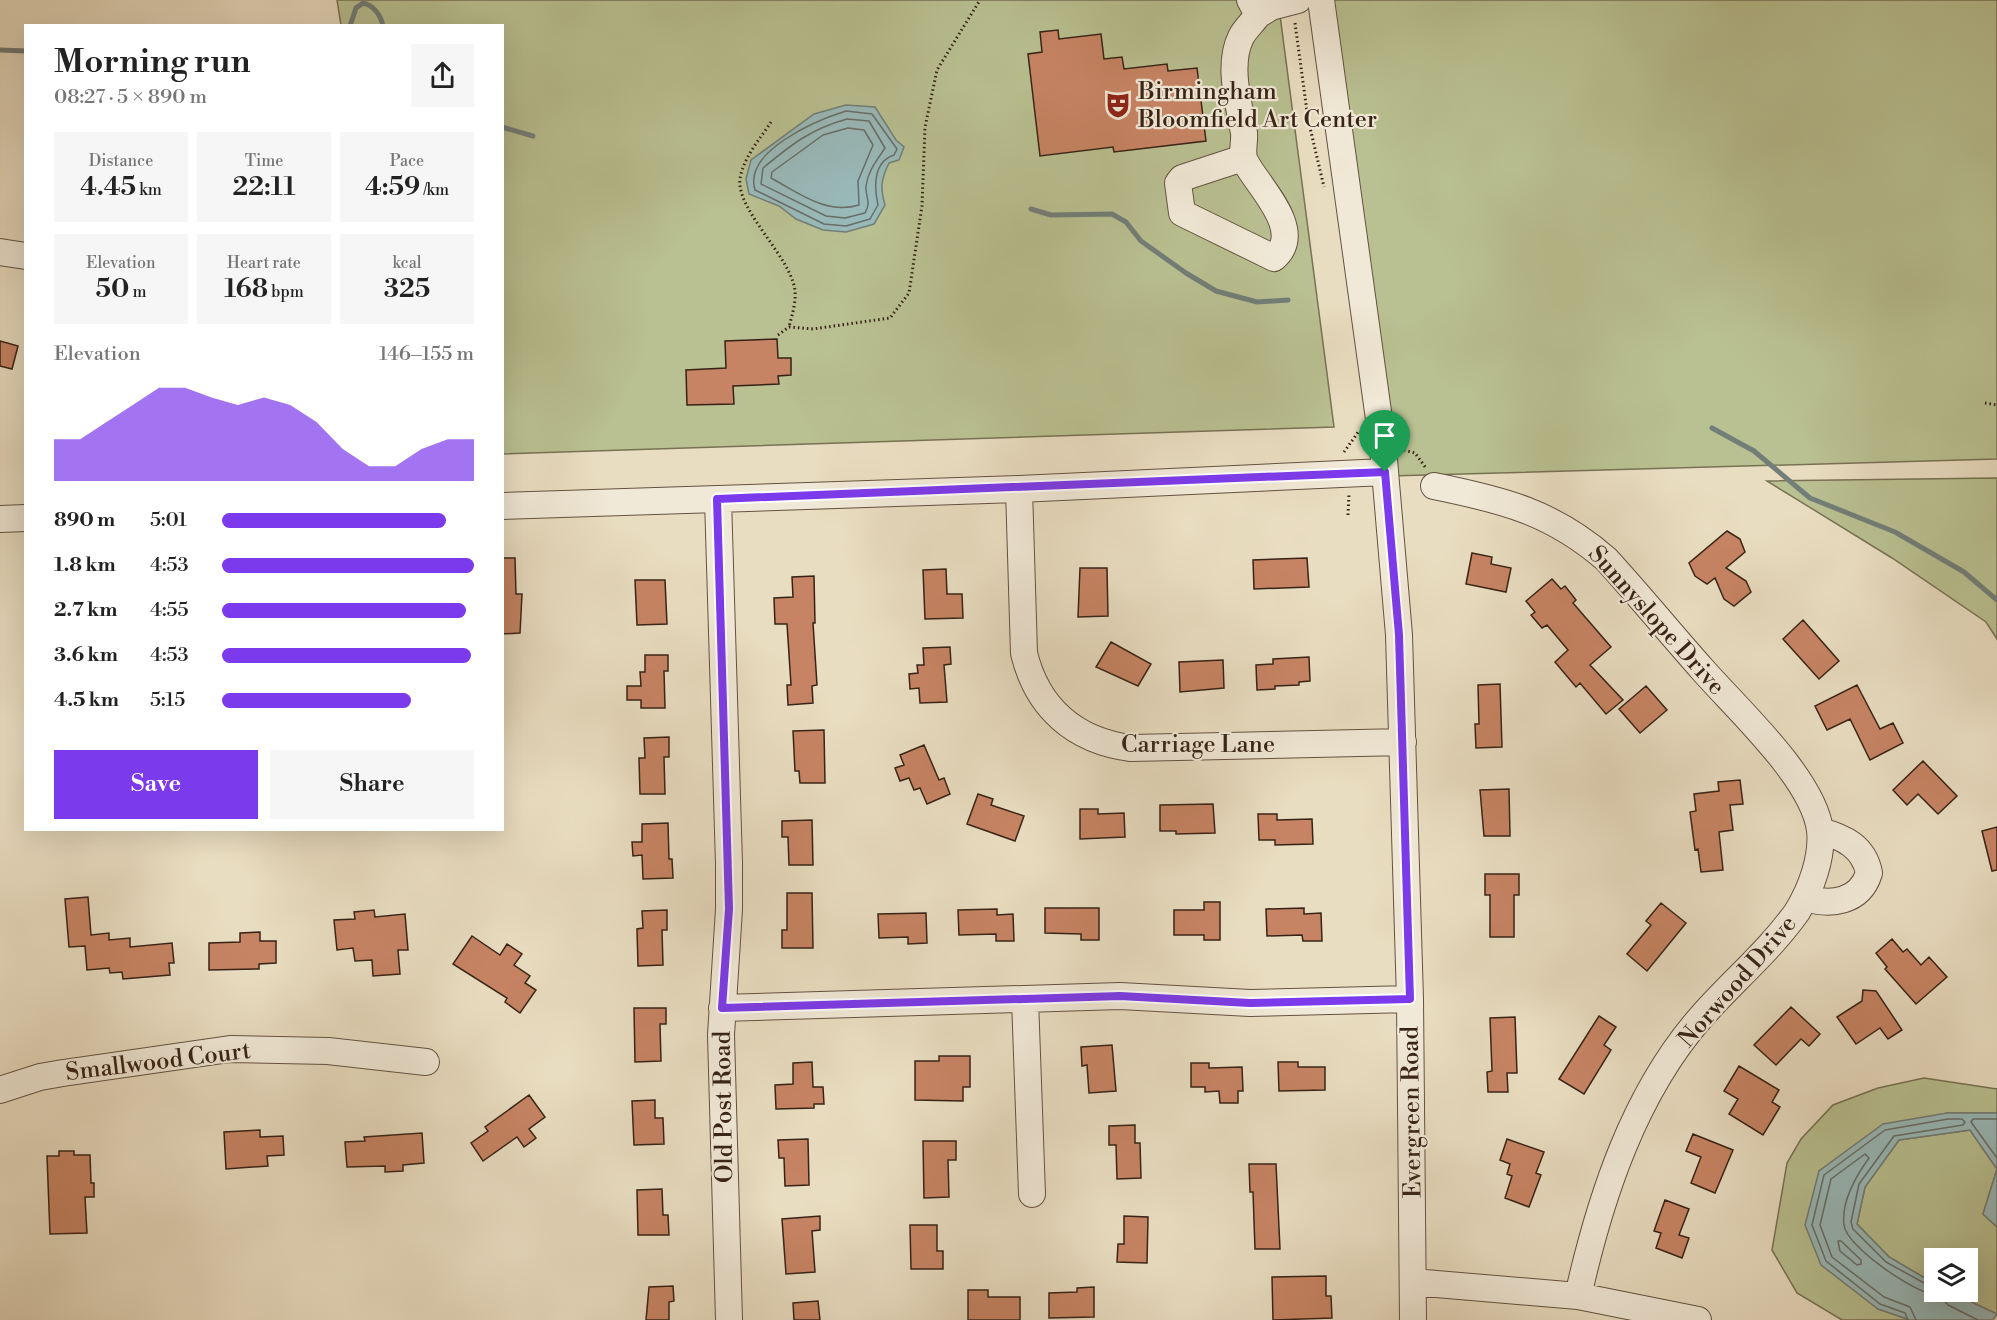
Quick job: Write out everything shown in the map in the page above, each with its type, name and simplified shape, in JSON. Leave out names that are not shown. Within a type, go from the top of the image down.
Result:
[{"type":"street","points":[[1243,158],[1245,137],[1239,105],[1235,56],[1241,37],[1254,7],[1271,7],[1299,0]]},
{"type":"street","name":"Evergreen Road","points":[[1321,0],[1384,460],[1399,635],[1410,999],[1413,1320]]},
{"type":"street","points":[[0,252],[24,256]]},
{"type":"street","points":[[504,506],[1018,489],[1384,460]]},
{"type":"street","name":"Sunnyslope Drive","points":[[1434,486],[1482,496],[1530,510],[1574,533],[1606,559],[1773,748],[1812,803],[1820,831],[1817,866]]},
{"type":"street","name":"Carriage Lane","points":[[1018,489],[1024,653],[1028,669],[1044,701],[1066,724],[1094,740],[1131,748],[1403,742]]},
{"type":"street","name":"Old Post Road","points":[[717,499],[729,909],[722,1008],[729,1320]]},
{"type":"street","points":[[0,519],[24,518]]},
{"type":"street","points":[[1806,898],[1821,902],[1834,902],[1851,897],[1861,888],[1869,873],[1864,856],[1850,842],[1820,831]]},
{"type":"street","name":"Norwood Drive","points":[[1578,1296],[1602,1204],[1633,1125],[1664,1069],[1701,1017],[1789,924],[1806,898],[1817,866]]},
{"type":"street","points":[[722,1008],[1120,996],[1250,1003],[1410,999]]},
{"type":"street","points":[[1025,999],[1032,1194]]},
{"type":"street","name":"Smallwood Court","points":[[0,1090],[63,1072],[230,1049],[317,1051],[426,1062]]},
{"type":"street","points":[[1413,1282],[1578,1296],[1698,1320]]},
{"type":"path","points":[[789,327],[813,329],[890,318],[909,293],[922,206],[925,127],[937,70],[980,0]]},
{"type":"path","points":[[771,122],[744,165],[740,181],[747,205],[795,288],[795,304],[789,327],[778,335]]},
{"type":"path","points":[[1985,403],[1997,405]]},
{"type":"path","points":[[1384,460],[1415,453],[1425,467],[1433,473],[1434,486]]},
{"type":"path","points":[[1348,514],[1349,499]]},
{"type":"green space","points":[[337,0],[1278,0],[1334,427],[504,454],[504,24],[341,24]]},
{"type":"green space","points":[[1328,0],[1997,0],[1997,459],[1390,476]]},
{"type":"green space","points":[[1997,478],[1997,639],[1986,622],[1892,558],[1767,481]]},
{"type":"green space","points":[[1924,1078],[1997,1089],[1997,1113],[1947,1113],[1819,1171],[1878,1309],[1910,1320],[1842,1320],[1797,1293],[1772,1250],[1787,1163],[1801,1139],[1833,1105],[1878,1088]]},
{"type":"green space","points":[[1970,1130],[1997,1169],[1983,1214],[1997,1227],[1997,1314],[1971,1302],[1978,1302],[1978,1248],[1924,1248],[1924,1278],[1889,1257],[1857,1224],[1865,1187],[1899,1140]]},
{"type":"water","points":[[846,105],[875,107],[896,140],[904,147],[899,160],[889,163],[886,169],[882,184],[885,205],[874,224],[846,232],[823,230],[796,219],[779,206],[749,194],[746,179],[751,160],[814,114]]},
{"type":"water","points":[[1947,1113],[1997,1113],[1997,1169],[1970,1130],[1899,1140],[1865,1187],[1857,1224],[1889,1257],[1924,1278],[1924,1302],[1971,1302],[1997,1314],[1993,1320],[1910,1320],[1878,1309],[1821,1265],[1805,1225],[1819,1171],[1883,1124]]},
{"type":"water","points":[[1997,1169],[1997,1227],[1983,1214]]},
{"type":"building","name":"Birmingham Bloomfield Art Center","points":[[1058,30],[1059,39],[1101,34],[1104,59],[1122,57],[1124,69],[1167,64],[1168,71],[1197,68],[1206,141],[1114,152],[1113,147],[1040,156],[1028,54],[1042,52],[1040,32]]},
{"type":"building","points":[[777,339],[778,358],[791,358],[791,375],[778,376],[779,384],[733,386],[734,404],[687,405],[686,370],[726,368],[725,341]]},
{"type":"building","points":[[0,341],[18,346],[12,369],[0,366]]},
{"type":"building","points":[[1727,531],[1740,539],[1745,552],[1726,568],[1746,581],[1751,592],[1734,606],[1724,599],[1715,578],[1707,584],[1695,576],[1689,563]]},
{"type":"building","points":[[1472,553],[1492,557],[1491,564],[1511,568],[1506,592],[1466,584]]},
{"type":"building","points":[[504,558],[515,558],[516,594],[522,594],[520,633],[504,634]]},
{"type":"building","points":[[1307,558],[1309,587],[1254,589],[1253,560]]},
{"type":"building","points":[[1080,568],[1107,568],[1108,616],[1078,617]]},
{"type":"building","points":[[946,569],[947,594],[962,594],[963,618],[925,619],[923,570]]},
{"type":"building","points":[[814,576],[815,623],[813,623],[817,685],[812,686],[813,703],[788,705],[787,685],[791,685],[787,624],[775,624],[774,598],[793,597],[792,577]]},
{"type":"building","points":[[1552,579],[1561,589],[1565,586],[1576,600],[1573,603],[1611,647],[1590,665],[1623,700],[1606,714],[1580,683],[1576,687],[1555,662],[1568,650],[1547,625],[1542,628],[1531,615],[1535,612],[1526,601]]},
{"type":"building","points":[[635,580],[665,580],[667,624],[637,625]]},
{"type":"building","points":[[1803,620],[1839,661],[1819,679],[1783,639]]},
{"type":"building","points":[[1111,642],[1151,664],[1138,686],[1096,667]]},
{"type":"building","points":[[950,647],[951,664],[944,665],[947,702],[920,703],[919,688],[910,689],[909,674],[918,673],[917,665],[924,665],[923,648]]},
{"type":"building","points":[[645,655],[668,655],[668,671],[664,671],[665,708],[641,708],[641,700],[627,700],[627,686],[641,686],[640,672],[645,672]]},
{"type":"building","points":[[1309,657],[1310,681],[1299,682],[1299,685],[1275,686],[1275,689],[1257,690],[1256,665],[1273,664],[1273,659]]},
{"type":"building","points":[[1223,660],[1224,688],[1180,692],[1179,662]]},
{"type":"building","points":[[1500,684],[1502,747],[1476,748],[1475,724],[1479,724],[1478,685]]},
{"type":"building","points":[[1857,685],[1880,729],[1893,723],[1903,743],[1870,760],[1850,719],[1827,730],[1815,706]]},
{"type":"building","points":[[1646,686],[1667,710],[1640,733],[1619,709]]},
{"type":"building","points":[[824,730],[825,783],[800,783],[799,771],[795,771],[793,731]]},
{"type":"building","points":[[669,737],[669,757],[664,757],[665,794],[640,794],[639,758],[645,758],[644,738]]},
{"type":"building","points":[[924,745],[939,780],[944,778],[950,794],[927,804],[920,788],[914,790],[909,778],[900,781],[895,768],[904,765],[900,755]]},
{"type":"building","points":[[1923,761],[1957,796],[1938,814],[1918,794],[1907,805],[1893,790]]},
{"type":"building","points":[[1740,780],[1743,804],[1730,805],[1733,830],[1719,832],[1723,870],[1701,872],[1698,849],[1695,850],[1690,812],[1696,811],[1694,794],[1719,791],[1718,782]]},
{"type":"building","points":[[1509,789],[1510,836],[1484,836],[1480,790]]},
{"type":"building","points":[[978,794],[993,799],[991,805],[1024,816],[1015,841],[967,824]]},
{"type":"building","points":[[1213,804],[1215,833],[1176,834],[1176,831],[1160,831],[1160,805]]},
{"type":"building","points":[[1080,809],[1098,809],[1098,814],[1124,813],[1125,837],[1080,839]]},
{"type":"building","points":[[1258,814],[1277,814],[1277,820],[1312,819],[1313,844],[1275,845],[1275,840],[1259,840]]},
{"type":"building","points":[[812,820],[813,865],[789,865],[788,837],[782,837],[782,821]]},
{"type":"building","points":[[668,823],[669,859],[672,859],[673,878],[643,879],[642,855],[633,856],[632,842],[642,842],[642,824]]},
{"type":"building","points":[[1997,827],[1997,870],[1992,871],[1982,831]]},
{"type":"building","points":[[1485,874],[1519,874],[1519,895],[1514,895],[1514,937],[1490,937],[1490,895],[1485,895]]},
{"type":"building","points":[[787,893],[812,893],[813,948],[782,948],[782,930],[787,930]]},
{"type":"building","points":[[88,897],[91,935],[109,933],[109,940],[130,938],[130,947],[172,943],[174,963],[169,963],[170,975],[123,979],[122,972],[110,973],[109,968],[87,970],[85,946],[69,947],[65,899]]},
{"type":"building","points":[[1204,902],[1220,902],[1220,940],[1204,940],[1204,935],[1174,935],[1174,910],[1204,910]]},
{"type":"building","points":[[1661,903],[1686,923],[1647,971],[1627,954],[1651,925],[1646,921]]},
{"type":"building","points":[[1045,908],[1099,908],[1099,940],[1081,940],[1081,934],[1045,933]]},
{"type":"building","points":[[1304,908],[1304,914],[1321,913],[1322,941],[1303,941],[1302,935],[1267,936],[1266,909]]},
{"type":"building","points":[[997,909],[997,915],[1013,914],[1014,941],[996,941],[996,934],[959,935],[958,910]]},
{"type":"building","points":[[374,910],[375,917],[405,914],[408,950],[398,950],[400,974],[373,976],[372,960],[355,961],[353,948],[337,950],[334,920],[355,919],[354,912]]},
{"type":"building","points":[[667,910],[667,930],[662,930],[663,965],[638,966],[637,929],[643,928],[642,911]]},
{"type":"building","points":[[926,913],[927,943],[908,944],[908,937],[879,938],[878,914]]},
{"type":"building","points":[[260,932],[260,941],[276,941],[276,963],[259,964],[259,969],[209,970],[209,943],[240,942],[240,933]]},
{"type":"building","points":[[472,936],[500,955],[507,944],[522,954],[514,965],[530,976],[525,983],[536,990],[520,1013],[505,1002],[507,998],[453,964]]},
{"type":"building","points":[[1892,939],[1903,952],[1907,949],[1921,965],[1929,957],[1947,977],[1916,1004],[1885,969],[1887,967],[1876,953]]},
{"type":"building","points":[[1863,990],[1876,991],[1902,1030],[1888,1039],[1880,1028],[1856,1044],[1837,1017],[1862,1001]]},
{"type":"building","points":[[1791,1007],[1820,1034],[1809,1046],[1801,1039],[1776,1065],[1754,1045]]},
{"type":"building","points":[[634,1008],[666,1008],[666,1024],[660,1024],[661,1061],[635,1062]]},
{"type":"building","points":[[1599,1016],[1616,1027],[1604,1045],[1611,1050],[1584,1094],[1559,1079]]},
{"type":"building","points":[[1515,1017],[1517,1073],[1507,1073],[1508,1092],[1488,1092],[1487,1072],[1492,1071],[1490,1018]]},
{"type":"building","points":[[1112,1045],[1116,1091],[1089,1093],[1087,1065],[1082,1066],[1081,1047]]},
{"type":"building","points":[[939,1056],[970,1056],[970,1087],[963,1087],[963,1101],[915,1100],[915,1061],[939,1061]]},
{"type":"building","points":[[812,1062],[813,1087],[823,1087],[824,1104],[814,1104],[814,1108],[776,1109],[775,1085],[793,1084],[793,1063]]},
{"type":"building","points":[[1278,1062],[1298,1062],[1298,1067],[1325,1067],[1325,1090],[1279,1091]]},
{"type":"building","points":[[1191,1063],[1209,1063],[1209,1068],[1242,1067],[1243,1091],[1238,1091],[1238,1103],[1220,1103],[1219,1091],[1205,1092],[1205,1087],[1191,1087]]},
{"type":"building","points":[[1739,1066],[1779,1090],[1772,1102],[1780,1107],[1763,1135],[1729,1114],[1738,1099],[1724,1091]]},
{"type":"building","points":[[529,1095],[545,1117],[529,1129],[536,1138],[524,1147],[517,1137],[483,1161],[471,1143],[488,1131],[485,1127]]},
{"type":"building","points":[[655,1100],[655,1118],[663,1118],[664,1144],[634,1145],[632,1101]]},
{"type":"building","points":[[1135,1125],[1135,1143],[1140,1143],[1141,1178],[1117,1179],[1116,1145],[1109,1145],[1109,1126]]},
{"type":"building","points":[[260,1130],[260,1137],[283,1136],[284,1155],[267,1156],[268,1166],[226,1169],[224,1132]]},
{"type":"building","points":[[422,1133],[424,1163],[403,1165],[403,1171],[385,1172],[385,1166],[347,1167],[345,1142],[365,1141],[364,1137]]},
{"type":"building","points":[[1693,1134],[1733,1150],[1715,1193],[1691,1183],[1701,1157],[1686,1151]]},
{"type":"building","points":[[808,1139],[809,1185],[785,1186],[784,1158],[779,1158],[778,1140]]},
{"type":"building","points":[[1507,1139],[1544,1152],[1536,1173],[1541,1175],[1529,1207],[1505,1198],[1512,1176],[1507,1174],[1510,1164],[1500,1160]]},
{"type":"building","points":[[923,1141],[956,1141],[956,1160],[948,1160],[949,1197],[924,1198]]},
{"type":"building","points":[[59,1151],[74,1151],[74,1155],[90,1155],[94,1197],[85,1197],[87,1233],[50,1234],[47,1156],[59,1156]]},
{"type":"building","points":[[1249,1164],[1276,1164],[1280,1249],[1255,1249],[1253,1192],[1250,1192]]},
{"type":"building","points":[[662,1189],[663,1215],[668,1215],[669,1235],[638,1235],[637,1190]]},
{"type":"building","points":[[1665,1200],[1689,1209],[1679,1235],[1689,1238],[1682,1258],[1656,1248],[1661,1233],[1654,1231]]},
{"type":"building","points":[[820,1216],[820,1230],[812,1231],[815,1272],[786,1274],[782,1219]]},
{"type":"building","points":[[1124,1216],[1148,1217],[1147,1263],[1117,1262],[1118,1244],[1124,1244]]},
{"type":"building","points":[[910,1225],[937,1225],[937,1251],[943,1251],[943,1269],[911,1269]]},
{"type":"building","points":[[1326,1276],[1326,1296],[1331,1296],[1332,1318],[1273,1320],[1272,1277]]},
{"type":"building","points":[[673,1286],[674,1301],[669,1302],[669,1320],[646,1320],[649,1287]]},
{"type":"building","points":[[1094,1287],[1094,1317],[1049,1318],[1049,1293],[1077,1292],[1077,1288]]},
{"type":"building","points":[[968,1290],[988,1290],[988,1297],[1020,1297],[1020,1320],[968,1320]]},
{"type":"building","points":[[818,1301],[820,1320],[794,1320],[793,1303]]},
{"type":"waterway","points":[[351,24],[356,8],[363,3],[376,12],[382,24]]},
{"type":"waterway","points":[[0,50],[24,51]]},
{"type":"waterway","points":[[504,128],[533,136]]},
{"type":"waterway","points":[[1031,209],[1051,215],[1112,214],[1126,222],[1141,241],[1216,291],[1257,302],[1288,300]]},
{"type":"waterway","points":[[1712,428],[1754,451],[1810,498],[1895,532],[1964,572],[1997,600]]},
{"type":"place","name":"Birmingham Bloomfield Art Center","points":[[1118,105]]},
{"type":"route","points":[[1385,472],[1399,635],[1410,999],[1250,1003],[1120,996],[722,1008],[729,909],[717,499],[1018,489],[1385,472]]}]
